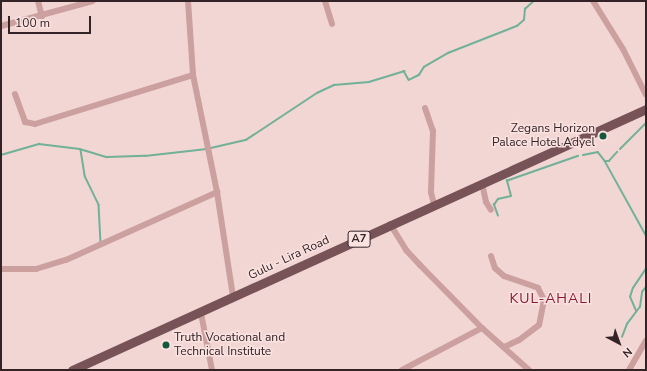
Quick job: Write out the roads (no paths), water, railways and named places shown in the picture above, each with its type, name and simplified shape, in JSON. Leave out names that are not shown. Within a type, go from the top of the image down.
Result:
[{"type":"main road","name":"Gulu - Lira Road","points":[[72,370],[201,313],[390,224],[646,109]]},
{"type":"street","points":[[38,1],[42,17]]},
{"type":"street","points":[[1,26],[42,17],[93,1]]},
{"type":"street","points":[[188,1],[192,75],[216,192],[233,297]]},
{"type":"street","points":[[325,1],[332,24]]},
{"type":"street","points":[[593,1],[623,49],[646,95]]},
{"type":"street","points":[[15,94],[25,122],[35,124],[192,75]]},
{"type":"street","points":[[425,108],[433,131],[431,192],[434,205]]},
{"type":"street","points":[[482,183],[489,208]]},
{"type":"street","points":[[1,269],[36,269],[72,258],[216,192]]},
{"type":"street","points":[[390,224],[406,250],[482,328],[530,370]]},
{"type":"street","points":[[490,256],[495,268],[504,276],[535,287],[543,293],[539,325],[520,340],[504,347]]},
{"type":"street","points":[[201,313],[212,370]]},
{"type":"street","points":[[402,370],[411,368],[482,328]]},
{"type":"street","points":[[629,370],[646,340]]},
{"type":"waterway","points":[[211,148],[246,140],[317,93],[334,85],[369,82],[404,71],[409,80],[419,75],[424,67],[448,53],[517,26],[524,20],[525,9],[534,1]]},
{"type":"waterway","points":[[620,149],[646,123]]},
{"type":"waterway","points":[[1,155],[39,144],[80,149],[107,157],[145,156],[207,149]]},
{"type":"waterway","points":[[81,150],[85,176],[99,205],[101,241]]},
{"type":"waterway","points":[[583,155],[598,152],[605,161],[609,161],[617,152]]},
{"type":"waterway","points":[[498,216],[494,205],[498,199],[511,196],[507,181],[578,156]]},
{"type":"waterway","points":[[605,161],[646,235]]},
{"type":"waterway","points":[[636,311],[630,297],[633,288],[646,269]]},
{"type":"waterway","points":[[622,337],[627,324],[640,307],[642,292],[646,287]]},
{"type":"place","name":"Zegans Horizon Palace Hotel Adyel","points":[[603,136]]},
{"type":"place","name":"Truth Vocational and Technical Institute","points":[[166,345]]},
{"type":"district","name":"KUL-AHALI","points":[[551,299]]}]
